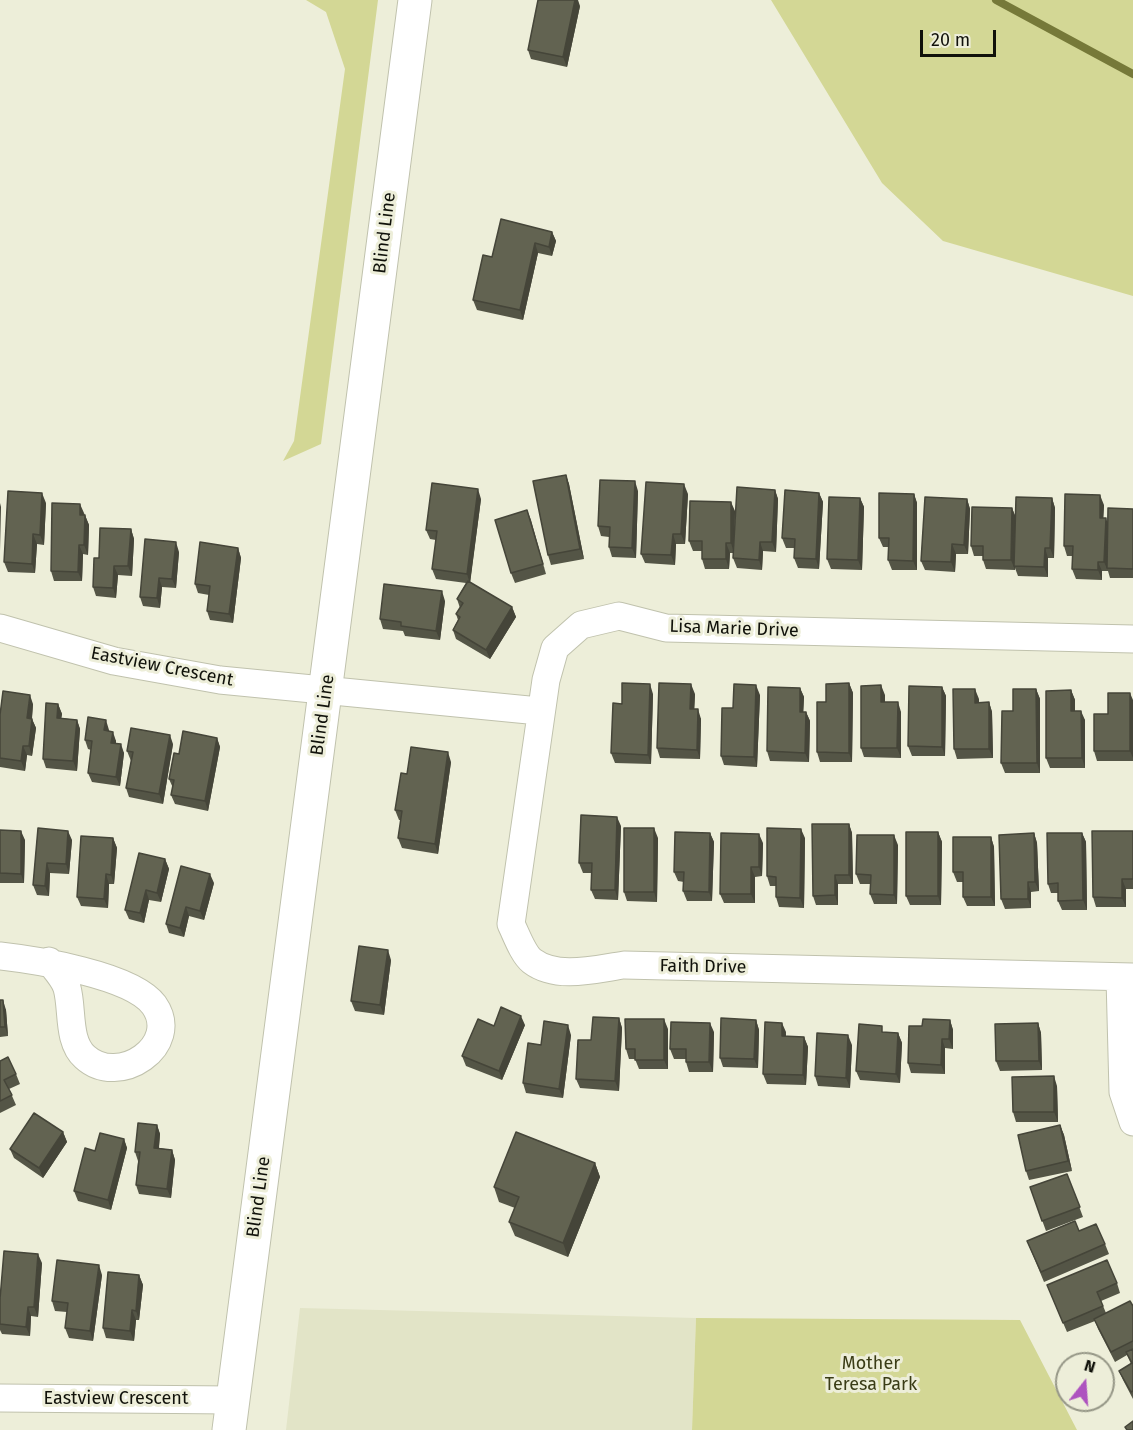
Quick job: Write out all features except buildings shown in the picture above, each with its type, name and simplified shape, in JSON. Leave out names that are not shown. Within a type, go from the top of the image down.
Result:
[{"type":"street","name":"Blind Line","points":[[230,1415],[415,0]]},
{"type":"street","name":"Lisa Marie Drive","points":[[539,711],[555,648],[581,625],[619,616],[666,628],[1133,639]]},
{"type":"street","name":"Eastview Crescent","points":[[0,628],[114,661],[220,680],[326,690]]},
{"type":"street","points":[[326,690],[539,711]]},
{"type":"street","name":"Faith Drive","points":[[539,711],[511,925],[530,960],[547,968],[574,972],[624,966],[1126,977]]},
{"type":"street","points":[[0,956],[49,961],[139,991],[154,1006],[160,1021],[159,1037],[153,1050],[141,1062],[115,1069],[98,1066],[83,1056],[73,1032],[66,984],[49,961]]},
{"type":"street","points":[[1126,977],[1123,1092],[1133,1122]]},
{"type":"street","name":"Eastview Crescent","points":[[0,1398],[230,1415]]},
{"type":"shaded area","points":[[300,1308],[696,1318],[692,1430],[286,1430]]},
{"type":"green space","points":[[306,0],[378,0],[321,444],[283,461],[294,441],[345,69],[326,12]]},
{"type":"green space","points":[[771,0],[1133,0],[1133,296],[943,241],[882,183]]},
{"type":"green space","name":"Mother Teresa Park","points":[[696,1318],[1020,1320],[1055,1388],[1055,1412],[1068,1412],[1077,1430],[692,1430]]},
{"type":"waterway","points":[[996,0],[1133,74]]}]
